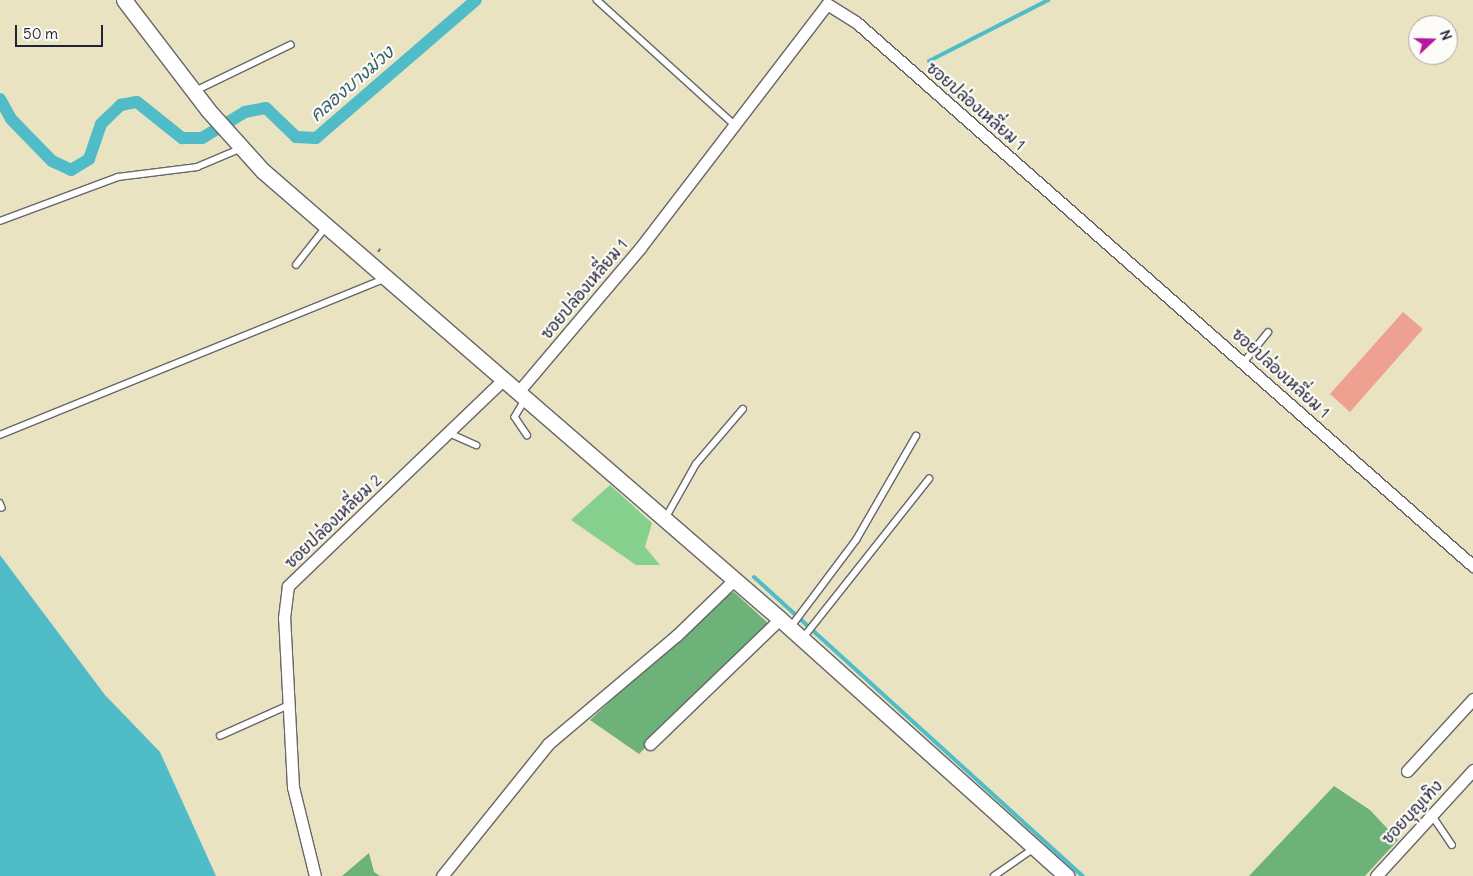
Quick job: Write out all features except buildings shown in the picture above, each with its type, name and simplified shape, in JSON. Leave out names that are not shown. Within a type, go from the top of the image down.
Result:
[{"type":"street","points":[[124,0],[208,110],[238,144],[522,396],[802,639],[1066,876]]},
{"type":"street","name":"ซอยปล่องเหลี่ยม 1","points":[[522,396],[640,248],[828,2],[856,22],[1244,362],[1473,566]]},
{"type":"street","name":"ซอยปล่องเหลี่ยม 2","points":[[315,876],[293,787],[287,706],[284,618],[288,586],[504,379]]},
{"type":"street","points":[[442,876],[548,744],[676,636],[734,580]]},
{"type":"street","points":[[650,744],[785,624]]},
{"type":"street","points":[[1407,771],[1473,699]]},
{"type":"street","name":"ซอยบุญเทิง","points":[[1376,876],[1473,770]]},
{"type":"lane","points":[[597,0],[735,125]]},
{"type":"lane","points":[[194,91],[290,44]]},
{"type":"lane","points":[[0,221],[118,176],[197,167],[238,144]]},
{"type":"lane","points":[[296,265],[329,223]]},
{"type":"lane","points":[[0,435],[388,278]]},
{"type":"lane","points":[[1244,362],[1268,332]]},
{"type":"lane","points":[[522,396],[514,417],[528,435]]},
{"type":"lane","points":[[665,519],[696,464],[743,409]]},
{"type":"lane","points":[[449,433],[476,445]]},
{"type":"lane","points":[[785,624],[856,540],[916,436]]},
{"type":"lane","points":[[802,639],[929,479]]},
{"type":"lane","points":[[220,736],[287,706]]},
{"type":"lane","points":[[1432,814],[1452,845]]},
{"type":"lane","points":[[994,876],[1034,848]]},
{"type":"green space","points":[[610,485],[652,523],[645,547],[660,565],[636,565],[571,520]]},
{"type":"green space","points":[[734,592],[769,624],[639,754],[590,720],[725,595]]},
{"type":"green space","points":[[1334,786],[1370,810],[1398,840],[1365,876],[1249,876]]},
{"type":"green space","points":[[369,853],[374,872],[380,876],[342,876]]},
{"type":"water","points":[[0,555],[105,695],[160,752],[216,876],[0,876]]},
{"type":"waterway","name":"คลองบางม่วง","points":[[0,99],[11,119],[52,161],[71,170],[89,159],[101,124],[121,105],[137,102],[182,138],[202,138],[245,112],[266,108],[296,137],[316,138],[476,0]]},
{"type":"waterway","points":[[929,61],[1048,0]]},
{"type":"waterway","points":[[754,577],[1083,876]]}]
